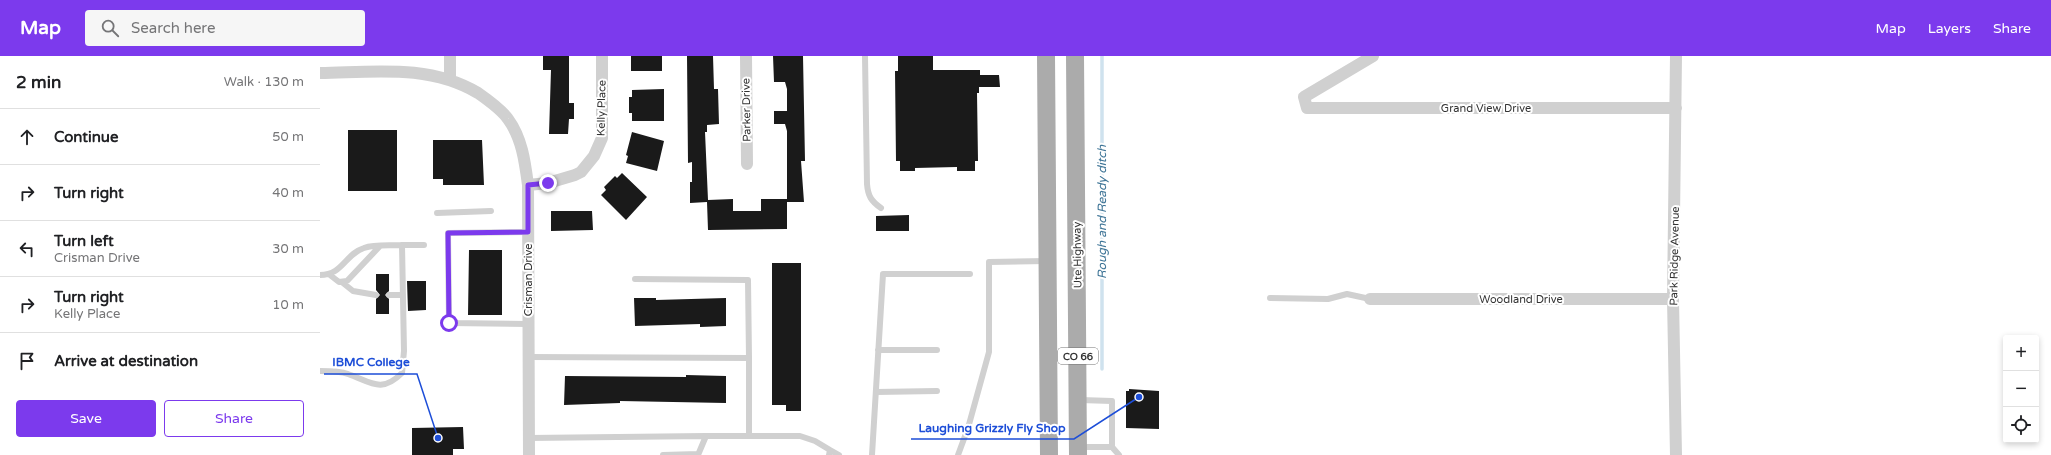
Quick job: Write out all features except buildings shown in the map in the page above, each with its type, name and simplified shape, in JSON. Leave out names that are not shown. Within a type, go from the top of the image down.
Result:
[{"type":"main road","name":"CO 66","points":[[1046,56],[1049,455]]},
{"type":"main road","name":"Ute Highway","points":[[1074,56],[1078,451]]},
{"type":"street","points":[[450,56],[450,79]]},
{"type":"street","name":"Kelly Place","points":[[528,185],[548,183],[574,175],[580,172],[594,156],[602,138],[602,56]]},
{"type":"street","name":"Parker Drive","points":[[746,56],[747,164]]},
{"type":"street","name":"Grand View Drive","points":[[1373,56],[1304,97],[1307,108],[1676,108]]},
{"type":"street","name":"Park Ridge Avenue","points":[[1676,56],[1673,300],[1676,455]]},
{"type":"street","name":"Crisman Drive","points":[[320,73],[423,73],[450,79],[487,99],[508,118],[515,130],[525,157],[528,185],[529,455]]},
{"type":"street","name":"Woodland Drive","points":[[1370,299],[1673,300]]},
{"type":"lane","points":[[865,56],[868,196],[873,203],[881,208]]},
{"type":"lane","points":[[437,213],[491,211]]},
{"type":"lane","points":[[528,232],[448,233],[449,323],[528,324]]},
{"type":"lane","points":[[320,371],[348,374],[365,382],[380,385],[393,382],[402,373],[404,352],[402,245]]},
{"type":"lane","points":[[330,275],[341,267],[353,253],[365,247],[424,245]]},
{"type":"lane","points":[[343,283],[356,272],[380,246]]},
{"type":"lane","points":[[958,455],[968,428],[988,352],[989,262],[1048,261]]},
{"type":"lane","points":[[872,455],[883,274],[970,274]]},
{"type":"lane","points":[[320,275],[330,275],[352,291],[376,295]]},
{"type":"lane","points":[[636,279],[748,280],[749,436]]},
{"type":"lane","points":[[1270,298],[1328,298],[1347,294],[1370,299]]},
{"type":"lane","points":[[389,295],[403,295]]},
{"type":"lane","points":[[878,350],[937,350]]},
{"type":"lane","points":[[528,357],[749,358]]},
{"type":"lane","points":[[876,392],[937,390]]},
{"type":"lane","points":[[1078,400],[1112,400],[1112,447],[1119,455]]},
{"type":"lane","points":[[662,455],[698,455],[706,436]]},
{"type":"lane","points":[[529,438],[800,436],[815,441],[829,453],[839,455]]},
{"type":"lane","points":[[1078,451],[1112,447]]},
{"type":"waterway","name":"Rough and Ready ditch","points":[[1102,56],[1102,369]]},
{"type":"place","name":"Laughing Grizzly Fly Shop","points":[[1139,397]]},
{"type":"place","name":"IBMC College","points":[[438,438]]},
{"type":"route","points":[[449,323],[448,233],[528,232],[528,185],[548,183]]}]
